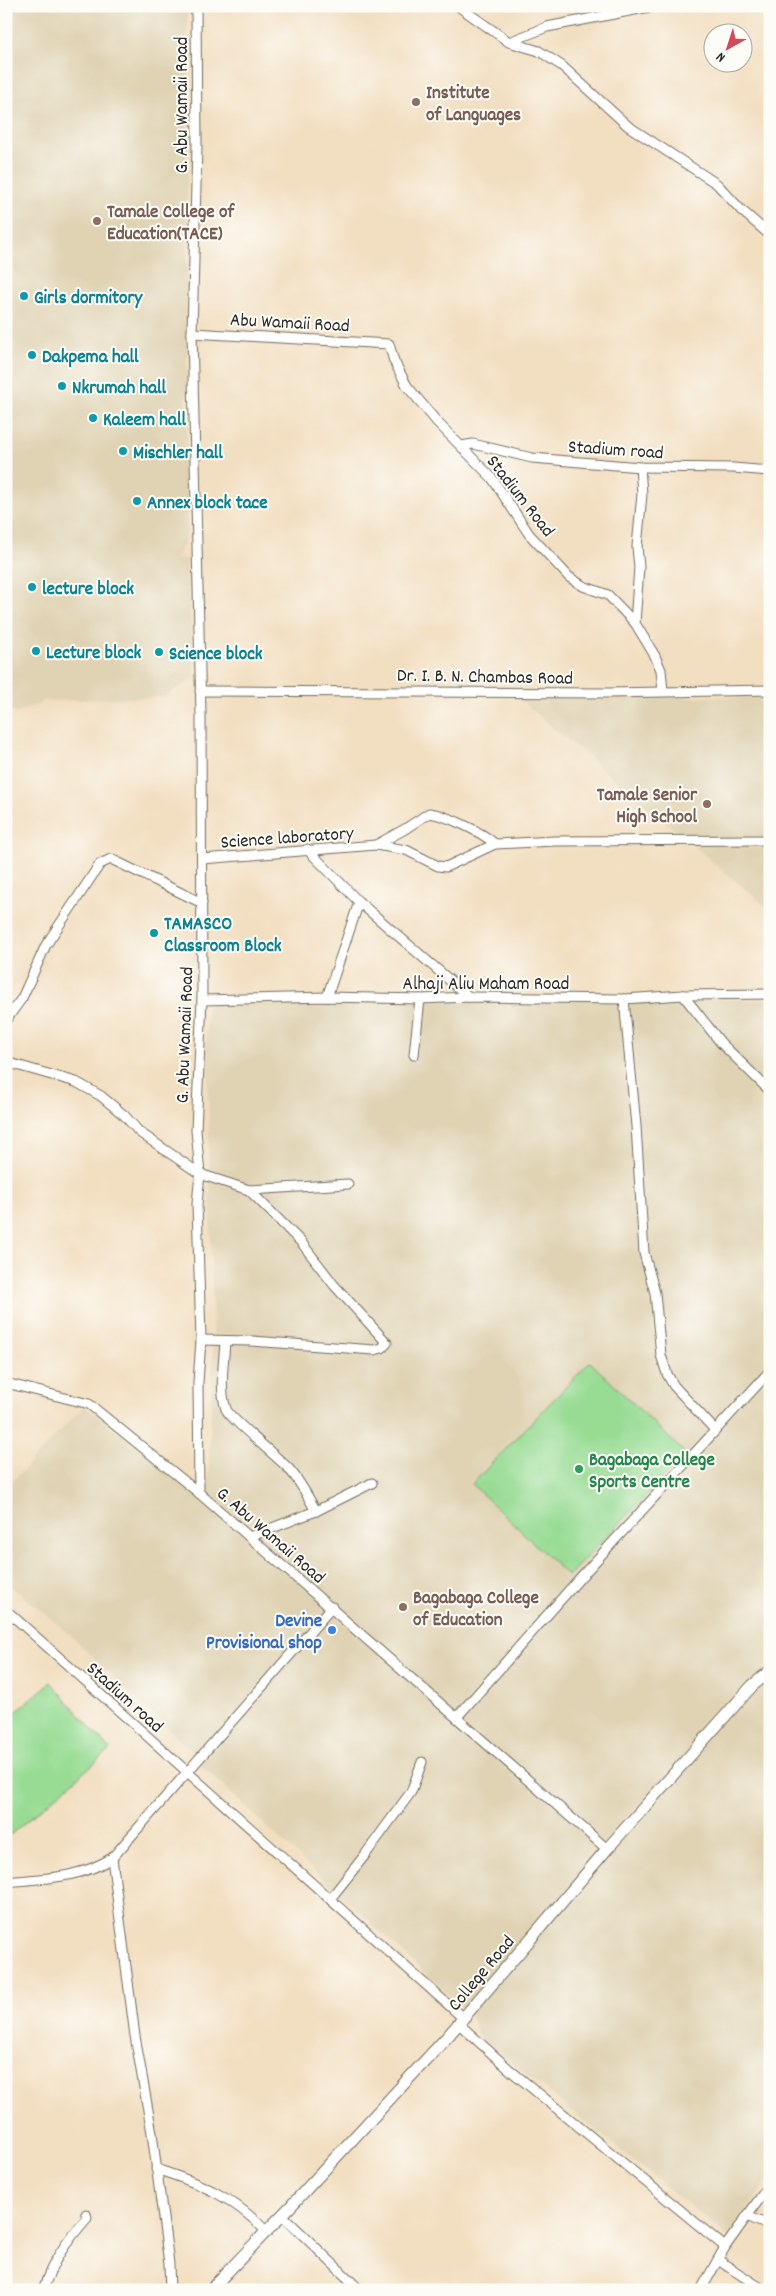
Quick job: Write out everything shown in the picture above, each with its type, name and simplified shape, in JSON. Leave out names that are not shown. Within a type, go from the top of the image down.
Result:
[{"type":"street","name":"G. Abu Wamaii Road","points":[[196,6],[197,130],[192,333],[202,859],[202,1000],[196,1130],[200,1174],[197,1204],[201,1340],[198,1382],[199,1493],[332,1607],[607,1849]]},
{"type":"street","points":[[458,6],[509,42],[539,51],[562,66],[624,122],[717,184],[741,210],[770,235]]},
{"type":"street","points":[[509,42],[547,27],[655,6]]},
{"type":"street","name":"Abu Wamaii Road","points":[[192,333],[386,342]]},
{"type":"street","name":"Stadium Road","points":[[386,342],[392,348],[394,361],[407,386],[492,478],[529,534],[569,577],[582,586],[608,594],[635,624],[655,656],[661,670],[663,691]]},
{"type":"street","name":"Stadium road","points":[[461,446],[473,444],[506,454],[532,458],[640,467],[733,468],[770,471]]},
{"type":"street","points":[[635,624],[639,567],[637,547],[642,494],[640,467]]},
{"type":"street","name":"Dr. I. B. N. Chambas Road","points":[[200,690],[770,690]]},
{"type":"street","points":[[376,845],[405,830],[428,813],[438,814],[484,834],[496,844]]},
{"type":"street","points":[[376,845],[392,846],[406,850],[438,866],[446,867],[496,844],[555,841],[770,840]]},
{"type":"street","name":"Science laboratory","points":[[202,859],[307,849],[376,845]]},
{"type":"street","points":[[307,849],[359,902],[469,997]]},
{"type":"street","points":[[6,1020],[16,1010],[46,945],[100,864],[106,860],[111,860],[202,903]]},
{"type":"street","points":[[327,997],[359,902]]},
{"type":"street","name":"Alhaji Aliu Maham Road","points":[[202,1000],[327,997],[624,999],[683,995],[770,994]]},
{"type":"street","points":[[683,995],[721,1043],[770,1091]]},
{"type":"street","points":[[414,1055],[420,999]]},
{"type":"street","points":[[624,999],[636,1126],[644,1253],[655,1293],[661,1356],[667,1374],[674,1386],[715,1430]]},
{"type":"street","points":[[6,1062],[76,1082],[101,1096],[125,1116],[139,1132],[200,1174],[249,1190],[348,1184]]},
{"type":"street","points":[[201,1340],[252,1341],[374,1350],[382,1348],[387,1343],[351,1305],[301,1242],[249,1190]]},
{"type":"street","points":[[225,1341],[224,1403],[229,1416],[291,1471],[316,1511]]},
{"type":"street","points":[[457,1717],[770,1371]]},
{"type":"street","points":[[6,1383],[89,1404],[199,1493]]},
{"type":"street","points":[[249,1537],[316,1511],[372,1483]]},
{"type":"street","points":[[6,1882],[70,1876],[95,1868],[112,1858],[332,1607]]},
{"type":"street","name":"Stadium road","points":[[6,1610],[330,1899],[461,2021],[510,2070],[725,2248]]},
{"type":"street","name":"College Road","points":[[210,2290],[461,2021],[607,1849],[752,1686],[770,1671]]},
{"type":"street","points":[[330,1899],[411,1792],[422,1762]]},
{"type":"street","points":[[112,1858],[135,2036],[152,2133],[170,2264],[170,2290]]},
{"type":"street","points":[[156,2170],[205,2186],[250,2215],[266,2231]]},
{"type":"street","points":[[701,2290],[725,2248],[770,2184]]},
{"type":"street","points":[[43,2290],[51,2265],[86,2218],[86,2214]]},
{"type":"street","points":[[282,2215],[360,2290]]},
{"type":"street","points":[[747,2216],[770,2226]]},
{"type":"street","points":[[718,2260],[764,2290]]},
{"type":"shaded area","name":"Tamale College of Education(TACE)","points":[[6,6],[187,6],[187,532],[183,546],[175,559],[186,559],[194,678],[163,697],[44,701],[17,713],[6,709]]},
{"type":"shaded area","name":"Tamale Senior High School","points":[[517,697],[770,697],[770,910]]},
{"type":"shaded area","name":"Bagabaga College of Education","points":[[770,999],[770,2177],[729,2237],[478,2036],[471,2016],[207,1771],[188,1748],[66,1631],[6,1582],[6,1488],[84,1406],[208,1500],[213,1344],[206,1007],[217,1001]]},
{"type":"green space","name":"Bagabaga College Sports Centre","points":[[590,1362],[686,1454],[568,1576],[472,1484]]},
{"type":"green space","points":[[51,1682],[110,1750],[9,1836],[6,1833],[6,1720]]},
{"type":"place","name":"Institute of Languages","points":[[416,102]]},
{"type":"place","name":"Tamale College of Education(TACE)","points":[[97,221]]},
{"type":"place","name":"Girls dormitory","points":[[24,296]]},
{"type":"place","name":"Dakpema hall","points":[[32,355]]},
{"type":"place","name":"Nkrumah hall","points":[[62,386]]},
{"type":"place","name":"Kaleem hall","points":[[93,418]]},
{"type":"place","name":"Mischler hall","points":[[123,451]]},
{"type":"place","name":"Annex block tace","points":[[137,501]]},
{"type":"place","name":"lecture block","points":[[32,587]]},
{"type":"place","name":"Lecture block","points":[[36,651]]},
{"type":"place","name":"Science block","points":[[159,652]]},
{"type":"place","name":"Tamale Senior High School","points":[[707,804]]},
{"type":"place","name":"TAMASCO Classroom Block","points":[[154,933]]},
{"type":"place","name":"Bagabaga College Sports Centre","points":[[579,1469]]},
{"type":"place","name":"Bagabaga College of Education","points":[[403,1607]]},
{"type":"place","name":"Devine Provisional shop","points":[[332,1630]]}]
